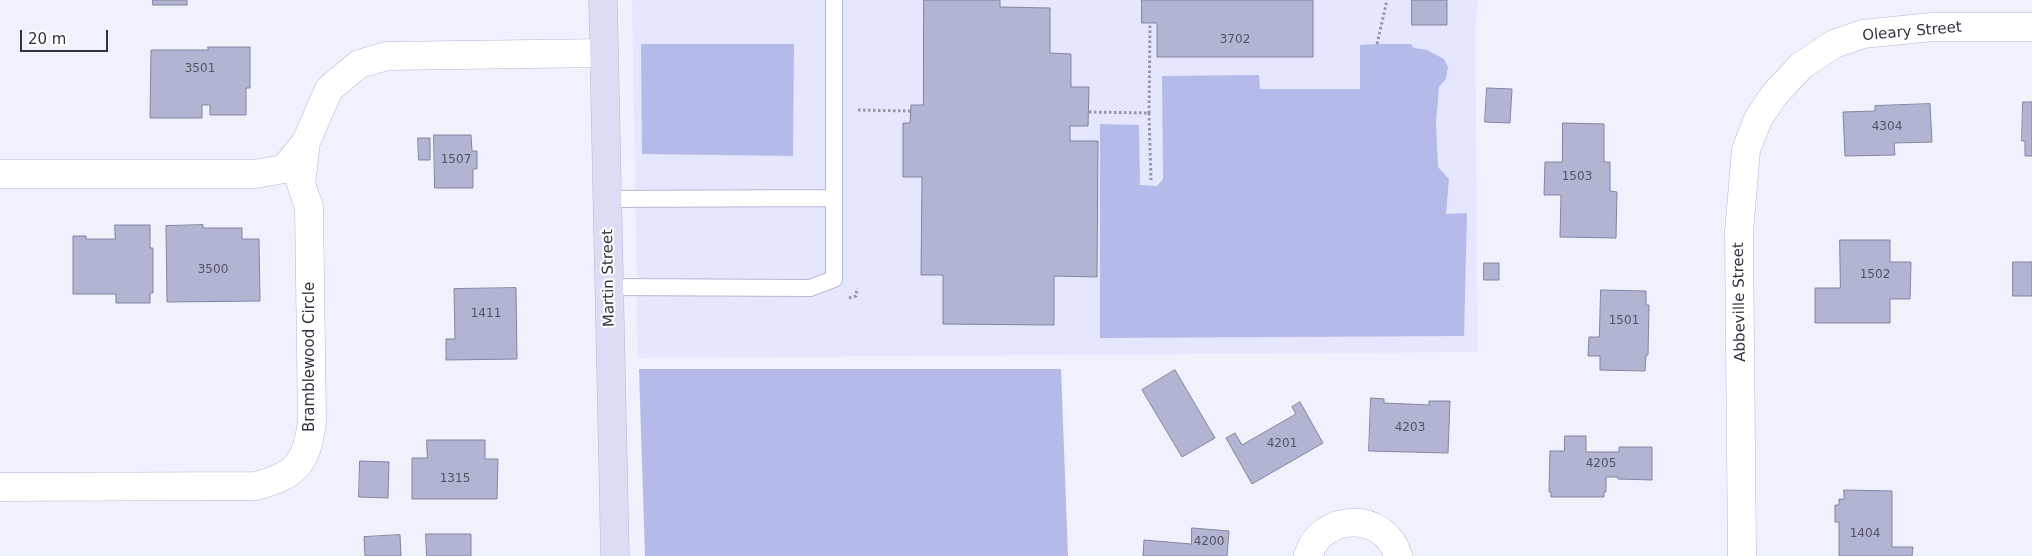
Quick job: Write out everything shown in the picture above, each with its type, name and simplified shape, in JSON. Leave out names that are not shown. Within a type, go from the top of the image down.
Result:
[{"type":"street","name":"Martin Street","points":[[603,0],[615,556]]},
{"type":"street","name":"Oleary Street","points":[[1801,66],[1834,44],[1864,34],[1932,27],[2032,27]]},
{"type":"street","name":"Bramblewood Circle","points":[[0,486],[256,486],[281,479],[297,466],[309,446],[312,422],[309,207],[292,176],[329,89],[359,64],[387,56],[604,53]]},
{"type":"street","name":"Abbeville Street","points":[[1742,556],[1742,393],[1739,232],[1746,150],[1758,119],[1774,94],[1801,66]]},
{"type":"street","points":[[0,174],[255,174],[292,176]]},
{"type":"street","points":[[1308,556],[1311,546],[1322,532],[1338,524],[1357,522],[1375,527],[1388,538],[1398,556]]},
{"type":"lane","points":[[609,287],[810,288],[834,279],[834,0]]},
{"type":"lane","points":[[607,199],[834,198]]},
{"type":"path","points":[[1377,44],[1387,0]]},
{"type":"path","points":[[1150,23],[1149,113],[1151,180]]},
{"type":"path","points":[[858,110],[911,112]]},
{"type":"path","points":[[1089,112],[1149,113]]},
{"type":"shaded area","points":[[632,0],[1478,0],[1475,32],[1478,352],[638,358]]},
{"type":"shaded area","points":[[641,44],[794,44],[793,156],[642,154]]},
{"type":"shaded area","points":[[1411,44],[1414,48],[1427,50],[1444,59],[1448,67],[1446,79],[1439,87],[1436,123],[1438,167],[1449,179],[1446,214],[1467,213],[1464,336],[1100,338],[1100,124],[1139,125],[1140,185],[1157,186],[1163,179],[1162,76],[1259,75],[1260,89],[1360,89],[1360,45]]},
{"type":"shaded area","points":[[639,369],[1061,369],[1068,556],[645,556]]},
{"type":"building","points":[[153,0],[187,0],[187,5],[153,5]]},
{"type":"building","points":[[924,0],[1000,0],[1000,7],[1050,8],[1050,53],[1071,54],[1071,87],[1089,87],[1088,126],[1070,126],[1070,141],[1098,141],[1097,277],[1054,276],[1054,325],[943,324],[943,275],[921,275],[922,177],[903,177],[903,123],[910,123],[911,105],[923,105]]},
{"type":"building","points":[[1142,0],[1313,0],[1313,57],[1157,57],[1157,23],[1142,23]]},
{"type":"building","points":[[1412,0],[1447,0],[1447,25],[1412,25]]},
{"type":"building","points":[[208,47],[250,47],[250,88],[246,88],[246,115],[210,115],[210,105],[202,105],[202,118],[150,118],[151,50],[208,50]]},
{"type":"building","points":[[1487,88],[1512,89],[1510,123],[1485,122]]},
{"type":"building","points":[[2023,102],[2032,102],[2032,156],[2025,156],[2025,141],[2022,141]]},
{"type":"building","points":[[1930,104],[1932,142],[1894,143],[1895,155],[1845,156],[1843,112],[1875,111],[1875,106]]},
{"type":"building","points":[[1563,123],[1604,124],[1604,162],[1610,162],[1610,191],[1617,192],[1616,238],[1560,237],[1561,195],[1544,195],[1545,162],[1562,162]]},
{"type":"building","points":[[434,135],[471,135],[472,151],[477,151],[477,169],[473,169],[473,188],[435,188]]},
{"type":"building","points":[[418,138],[430,138],[430,160],[419,160]]},
{"type":"building","points":[[115,225],[150,225],[150,248],[153,248],[153,293],[150,293],[150,303],[116,303],[116,294],[73,294],[73,236],[86,236],[86,239],[115,239]]},
{"type":"building","points":[[203,225],[203,228],[242,228],[242,239],[259,239],[260,301],[167,302],[166,226]]},
{"type":"building","points":[[1840,240],[1890,240],[1890,262],[1911,262],[1910,299],[1890,299],[1890,323],[1815,323],[1815,288],[1840,288]]},
{"type":"building","points":[[2013,262],[2032,262],[2032,296],[2013,296]]},
{"type":"building","points":[[1484,263],[1499,263],[1499,280],[1484,280]]},
{"type":"building","points":[[516,288],[517,359],[446,360],[446,339],[455,339],[454,289]]},
{"type":"building","points":[[1601,290],[1646,291],[1646,305],[1649,305],[1648,355],[1646,355],[1645,371],[1600,370],[1600,356],[1588,356],[1589,337],[1599,337]]},
{"type":"building","points":[[1175,370],[1215,438],[1182,457],[1142,390]]},
{"type":"building","points":[[1371,398],[1384,399],[1384,403],[1429,405],[1429,401],[1450,401],[1448,453],[1369,451]]},
{"type":"building","points":[[1300,402],[1323,443],[1252,484],[1226,438],[1235,433],[1242,445],[1296,414],[1292,407]]},
{"type":"building","points":[[1565,436],[1586,436],[1586,452],[1619,452],[1619,447],[1652,447],[1652,480],[1606,477],[1604,497],[1551,497],[1551,492],[1549,492],[1550,451],[1564,451]]},
{"type":"building","points":[[427,440],[485,440],[485,459],[498,459],[497,499],[412,499],[412,458],[427,458]]},
{"type":"building","points":[[360,461],[389,462],[388,498],[359,497]]},
{"type":"building","points":[[1844,490],[1892,491],[1892,547],[1913,547],[1912,556],[1839,556],[1839,522],[1835,522],[1835,505],[1839,505],[1839,499],[1844,499]]},
{"type":"building","points":[[1192,528],[1229,531],[1227,556],[1143,556],[1144,540],[1191,544]]},
{"type":"building","points":[[426,534],[471,534],[471,556],[427,556]]},
{"type":"building","points":[[400,535],[401,556],[365,556],[364,537]]}]
